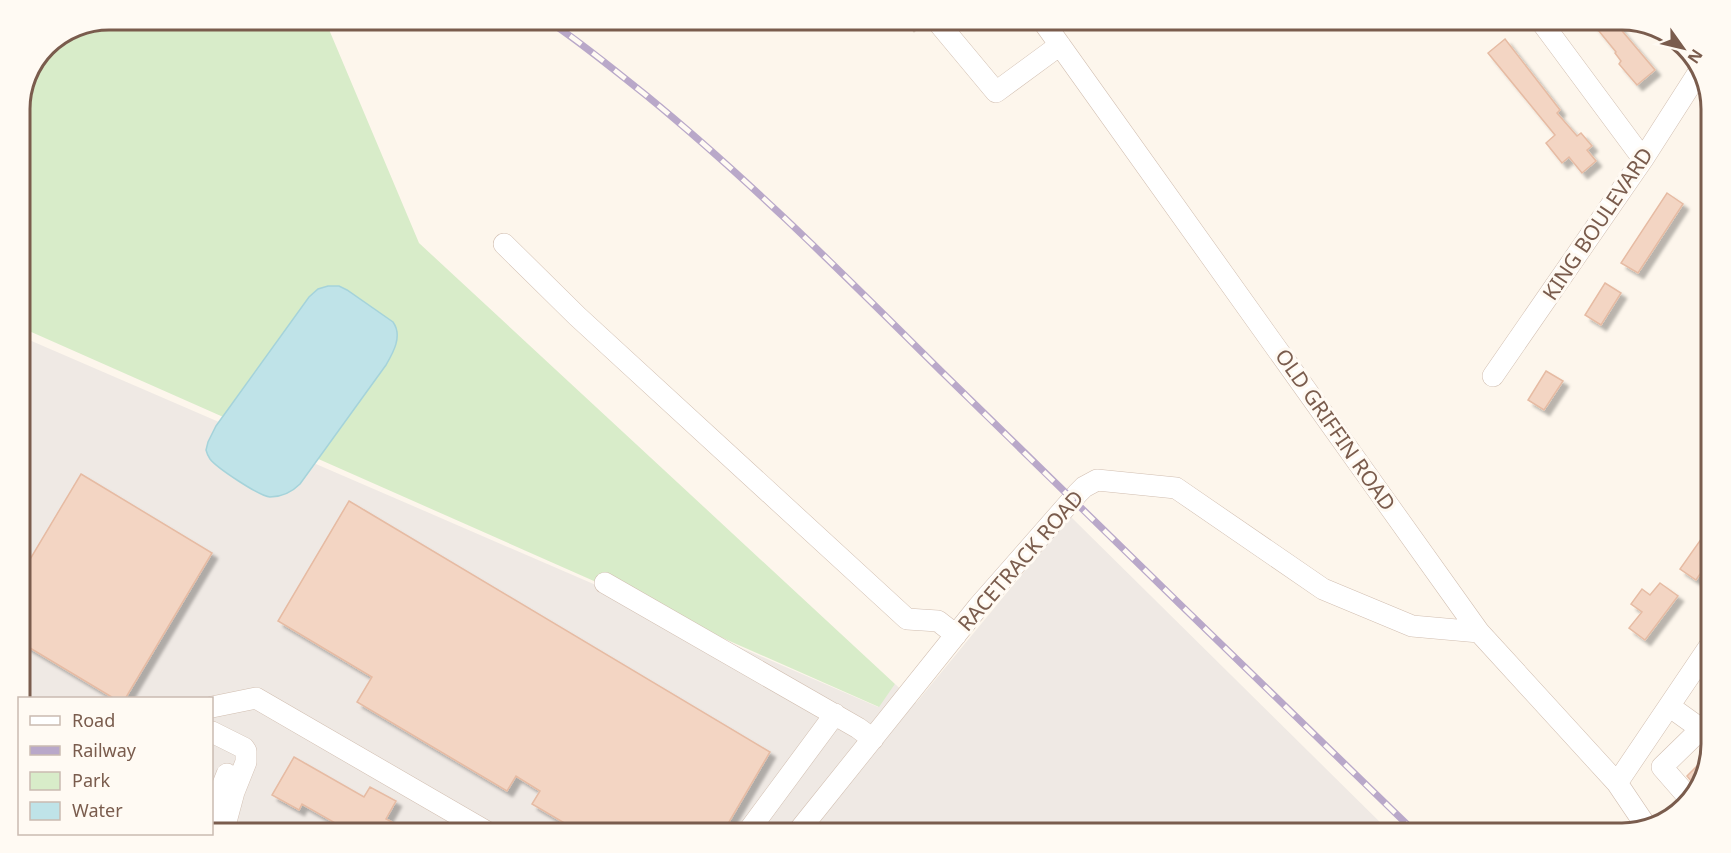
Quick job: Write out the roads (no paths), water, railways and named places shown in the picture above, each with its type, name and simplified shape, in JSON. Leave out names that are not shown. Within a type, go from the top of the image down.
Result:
[{"type":"street","points":[[938,30],[957,46],[996,92],[1060,45]]},
{"type":"street","name":"OLD GRIFFIN ROAD","points":[[1049,30],[1479,632],[1617,783],[1642,820]]},
{"type":"street","points":[[1547,30],[1643,159]]},
{"type":"street","name":"KING BOULEVARD","points":[[1493,376],[1643,159],[1695,78]]},
{"type":"street","points":[[504,244],[585,324],[907,619],[938,621],[956,635]]},
{"type":"street","name":"RACETRACK ROAD","points":[[806,823],[993,589],[1078,493],[1097,480],[1176,488],[1323,589],[1412,626],[1479,632]]},
{"type":"street","points":[[605,583],[861,729],[873,739]]},
{"type":"street","points":[[1617,783],[1701,660]]},
{"type":"street","points":[[213,707],[256,698],[470,823]]},
{"type":"street","points":[[1669,705],[1701,729],[1662,767],[1684,792]]},
{"type":"street","points":[[755,823],[835,714]]},
{"type":"street","points":[[213,732],[238,745],[246,752],[246,762],[234,792],[227,823]]},
{"type":"street","points":[[213,809],[238,745]]},
{"type":"water","points":[[339,286],[347,290],[393,322],[397,333],[396,344],[386,365],[300,484],[283,495],[270,497],[238,481],[214,463],[206,451],[208,442],[216,426],[309,297],[318,289]]},
{"type":"railway","points":[[561,30],[647,96],[762,197],[1406,823]]}]
